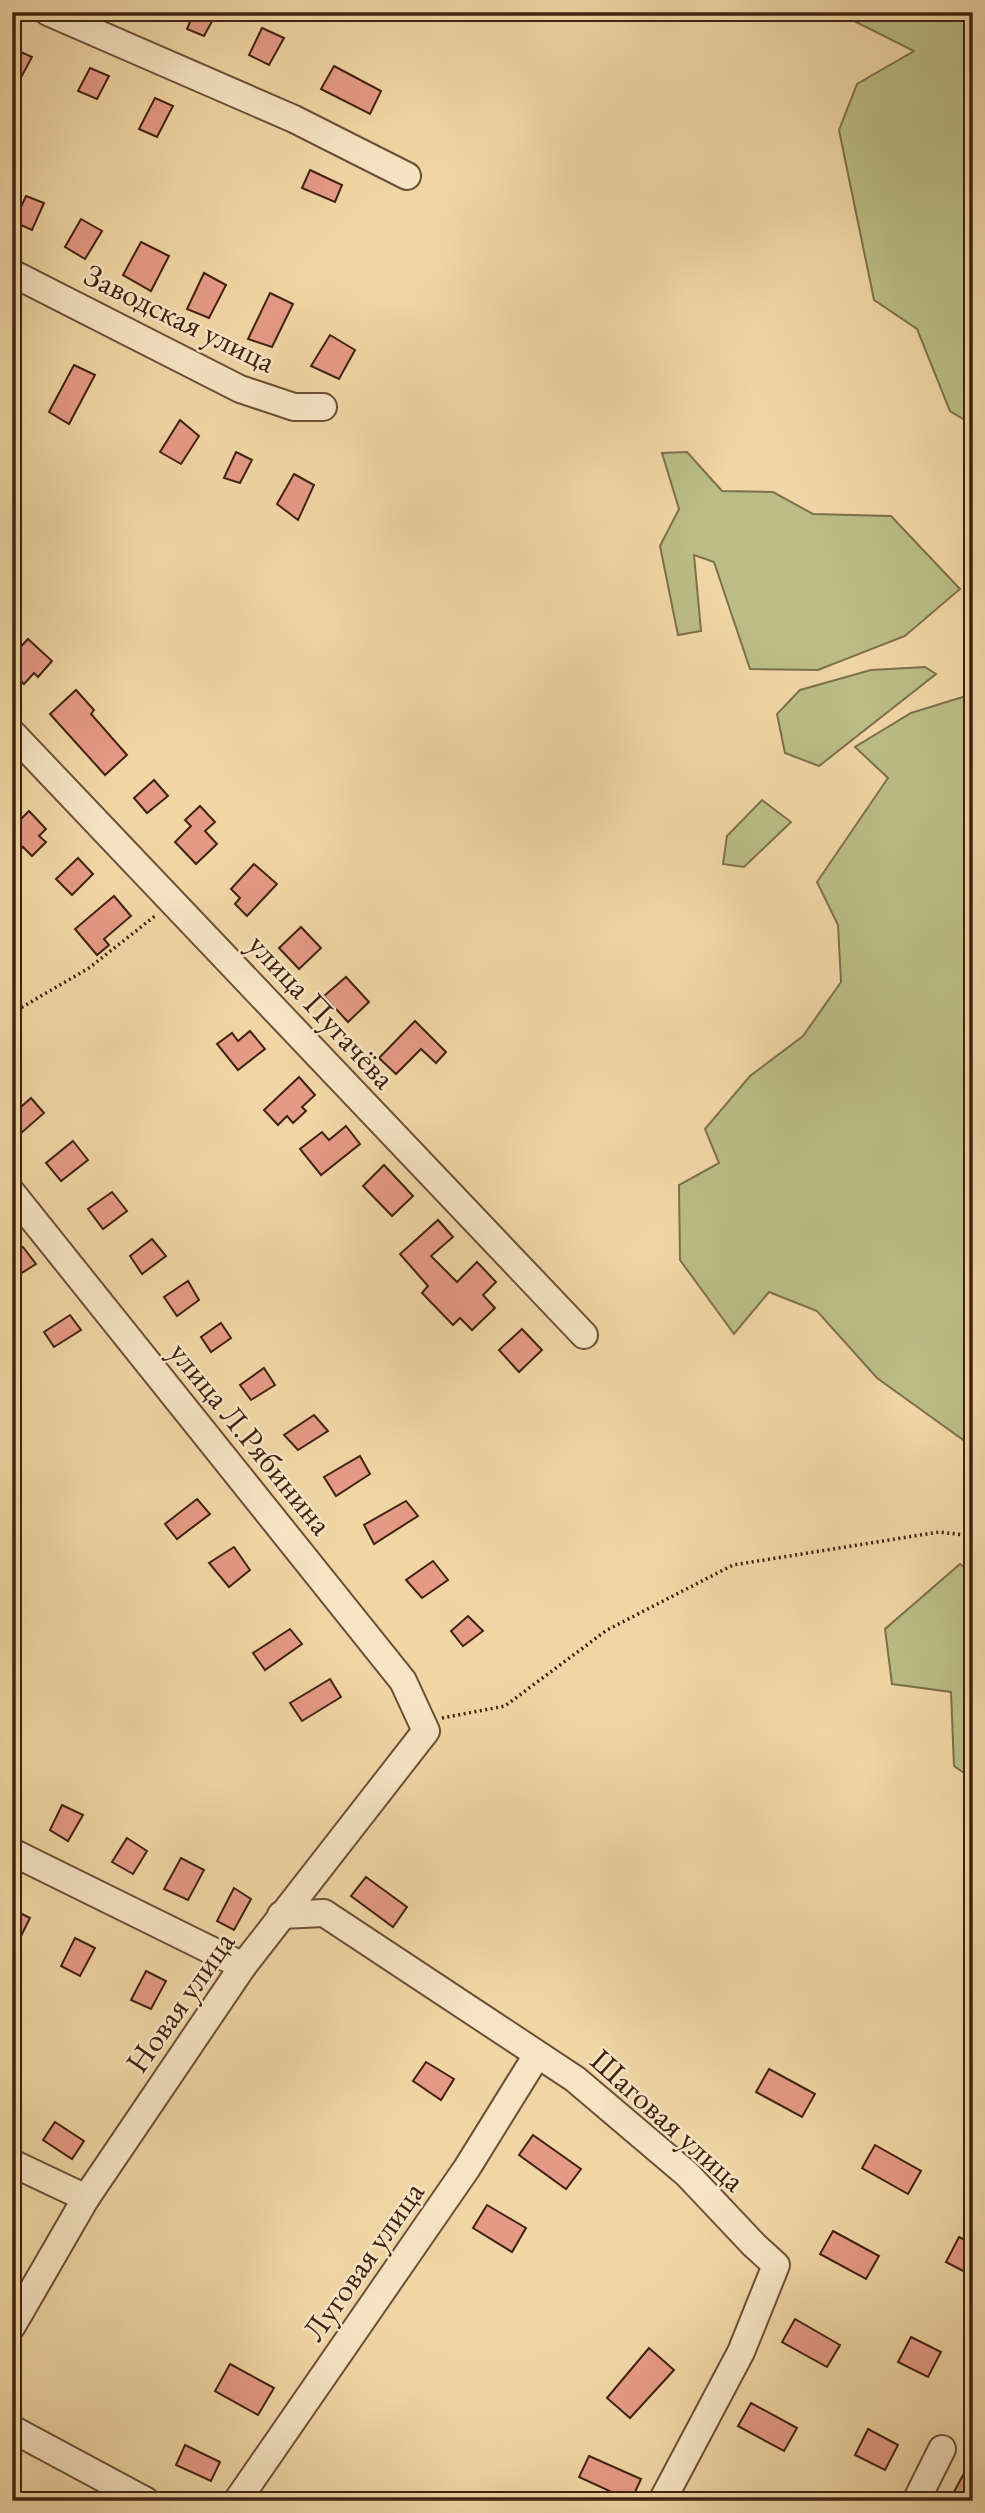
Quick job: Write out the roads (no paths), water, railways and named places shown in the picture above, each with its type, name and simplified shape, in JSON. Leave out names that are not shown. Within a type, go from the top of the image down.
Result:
[{"type":"street","points":[[48,12],[294,119],[407,176]]},
{"type":"street","name":"Заводская улица","points":[[12,273],[240,389],[294,407],[323,407]]},
{"type":"street","name":"улица Пугачёва","points":[[12,733],[584,1335]]},
{"type":"street","name":"улица Л.Рябинина","points":[[12,1192],[403,1681],[424,1727]]},
{"type":"street","name":"Новая улица","points":[[12,2326],[86,2198],[243,1966],[424,1727]]},
{"type":"street","points":[[12,1852],[243,1966]]},
{"type":"street","name":"Шаговая улица","points":[[281,1915],[324,1913],[575,2079],[687,2174],[776,2265],[741,2352],[662,2501]]},
{"type":"street","name":"Луговая улица","points":[[237,2501],[467,2168],[537,2055]]},
{"type":"street","points":[[12,2163],[86,2198]]},
{"type":"street","points":[[12,2429],[146,2501]]},
{"type":"street","points":[[916,2501],[942,2449]]}]
